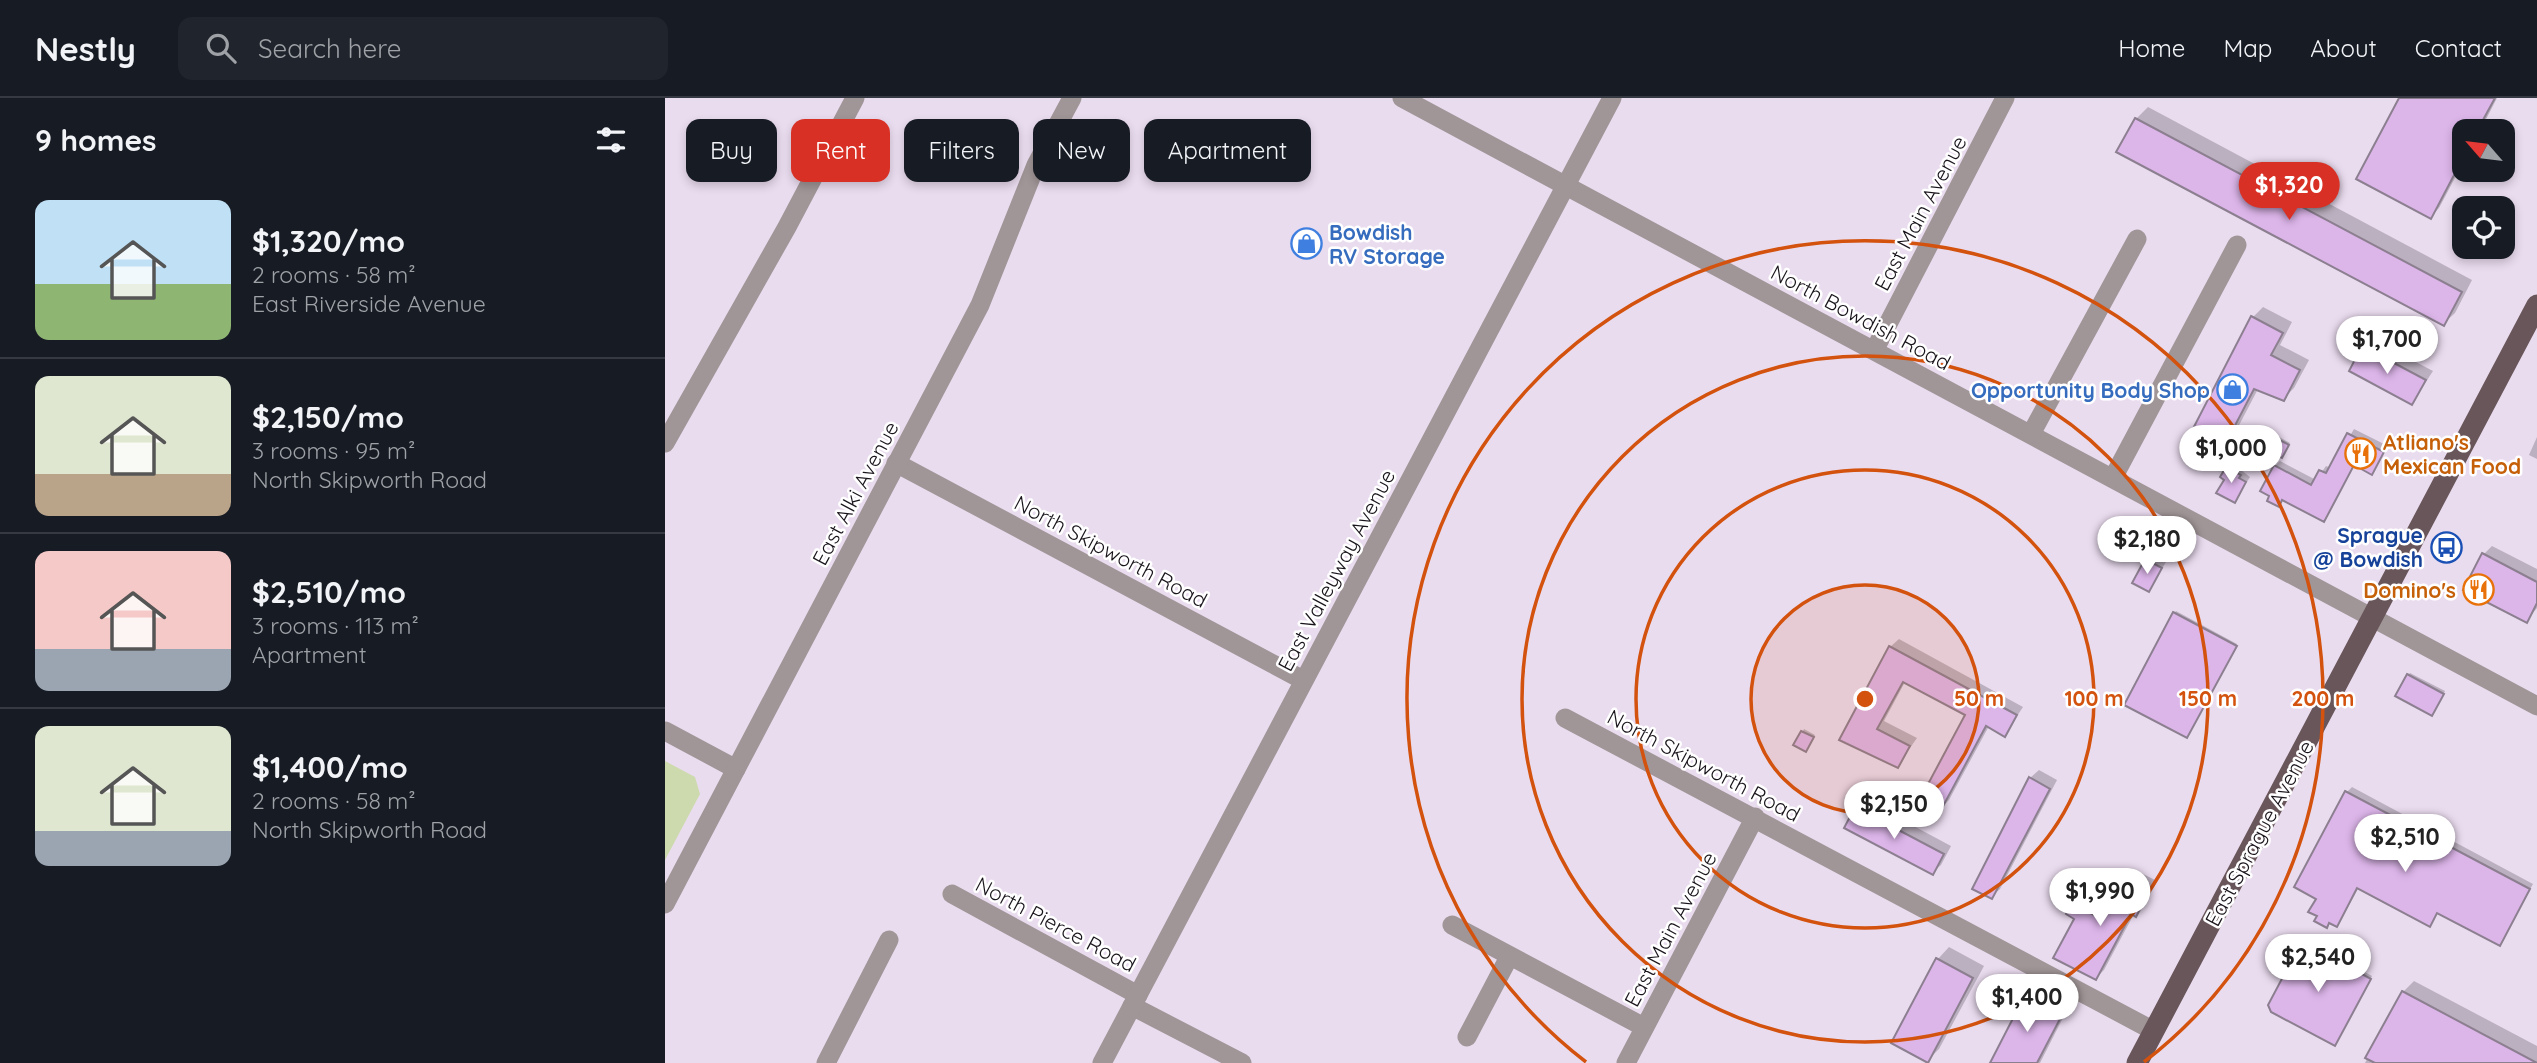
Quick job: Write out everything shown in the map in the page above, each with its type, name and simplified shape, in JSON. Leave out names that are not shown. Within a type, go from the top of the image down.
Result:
[{"type":"main road","name":"East Sprague Avenue","points":[[2137,1063],[2537,305]]},
{"type":"street","points":[[665,443],[787,227],[855,98]]},
{"type":"street","name":"East Alki Avenue","points":[[665,904],[980,305],[1036,165],[1072,98]]},
{"type":"street","name":"North Bowdish Road","points":[[1402,98],[2537,706]]},
{"type":"street","name":"East Valleyway Avenue","points":[[1102,1063],[1612,98]]},
{"type":"street","name":"East Main Avenue","points":[[1875,349],[2005,98]]},
{"type":"street","points":[[2031,434],[2137,239]]},
{"type":"street","points":[[2113,478],[2237,245]]},
{"type":"street","name":"North Skipworth Road","points":[[896,463],[1303,680]]},
{"type":"street","name":"North Skipworth Road","points":[[1565,718],[2154,1031]]},
{"type":"street","points":[[665,731],[736,769]]},
{"type":"street","name":"East Main Avenue","points":[[1626,1063],[1755,817]]},
{"type":"street","name":"North Pierce Road","points":[[952,894],[1242,1063]]},
{"type":"street","points":[[1452,925],[1644,1027]]},
{"type":"street","points":[[825,1063],[889,940]]},
{"type":"street","points":[[1467,1037],[1509,957]]},
{"type":"green space","points":[[665,761],[695,777],[700,794],[665,860]]},
{"type":"building","points":[[2399,98],[2495,98],[2484,119],[2452,119],[2452,179],[2431,219],[2356,179]]},
{"type":"building","points":[[2135,118],[2462,292],[2444,326],[2116,152]]},
{"type":"building","name":"Opportunity Body Shop","points":[[2251,316],[2283,333],[2271,355],[2300,370],[2284,401],[2254,389],[2215,464],[2183,448]]},
{"type":"building","points":[[2362,346],[2426,380],[2412,405],[2349,371]]},
{"type":"building","points":[[2347,433],[2384,452],[2372,475],[2354,465],[2324,522],[2282,500],[2279,507],[2267,501],[2269,496],[2260,491],[2274,465],[2311,485],[2319,470],[2326,473]]},
{"type":"building","points":[[2268,434],[2289,445],[2282,458],[2261,447]]},
{"type":"building","points":[[2226,467],[2241,475],[2239,478],[2246,482],[2235,503],[2216,493],[2224,480],[2220,477]]},
{"type":"building","points":[[2482,553],[2537,582],[2537,603],[2527,623],[2463,590]]},
{"type":"building","points":[[2145,559],[2162,568],[2149,592],[2132,583]]},
{"type":"building","points":[[2173,612],[2237,646],[2187,738],[2124,705]]},
{"type":"building","points":[[1889,646],[2017,715],[2005,737],[1986,726],[1941,810],[1920,799],[1965,715],[1903,682],[1877,729],[1910,746],[1898,768],[1839,740]]},
{"type":"building","points":[[2407,674],[2444,694],[2432,716],[2395,696]]},
{"type":"building","points":[[1801,731],[1814,737],[1806,752],[1793,745]]},
{"type":"building","points":[[2029,777],[2050,789],[1992,899],[1972,889]]},
{"type":"building","points":[[2345,791],[2530,889],[2500,946],[2437,913],[2430,927],[2357,888],[2337,927],[2329,923],[2327,928],[2314,921],[2317,916],[2308,912],[2316,899],[2294,887]]},
{"type":"building","points":[[1855,807],[1944,854],[1933,875],[1844,828]]},
{"type":"building","points":[[2122,875],[2150,890],[2136,917],[2131,914],[2096,980],[2053,958],[2074,919],[2066,914],[2072,903],[2094,915]]},
{"type":"building","points":[[2302,941],[2371,979],[2335,1046],[2271,1012],[2268,1005]]},
{"type":"building","points":[[1936,958],[1973,978],[1928,1063],[1891,1043]]},
{"type":"building","points":[[2402,991],[2537,1063],[2375,1063],[2365,1058]]},
{"type":"building","points":[[2025,995],[2062,1015],[2037,1063],[1990,1063]]},
{"type":"place","name":"Bowdish RV Storage","points":[[1306,244]]},
{"type":"place","name":"Opportunity Body Shop","points":[[2233,390]]},
{"type":"place","name":"Atliano's Mexican Food","points":[[2360,454]]},
{"type":"place","name":"Sprague @ Bowdish","points":[[2446,547]]},
{"type":"place","name":"Domino's","points":[[2479,590]]}]
